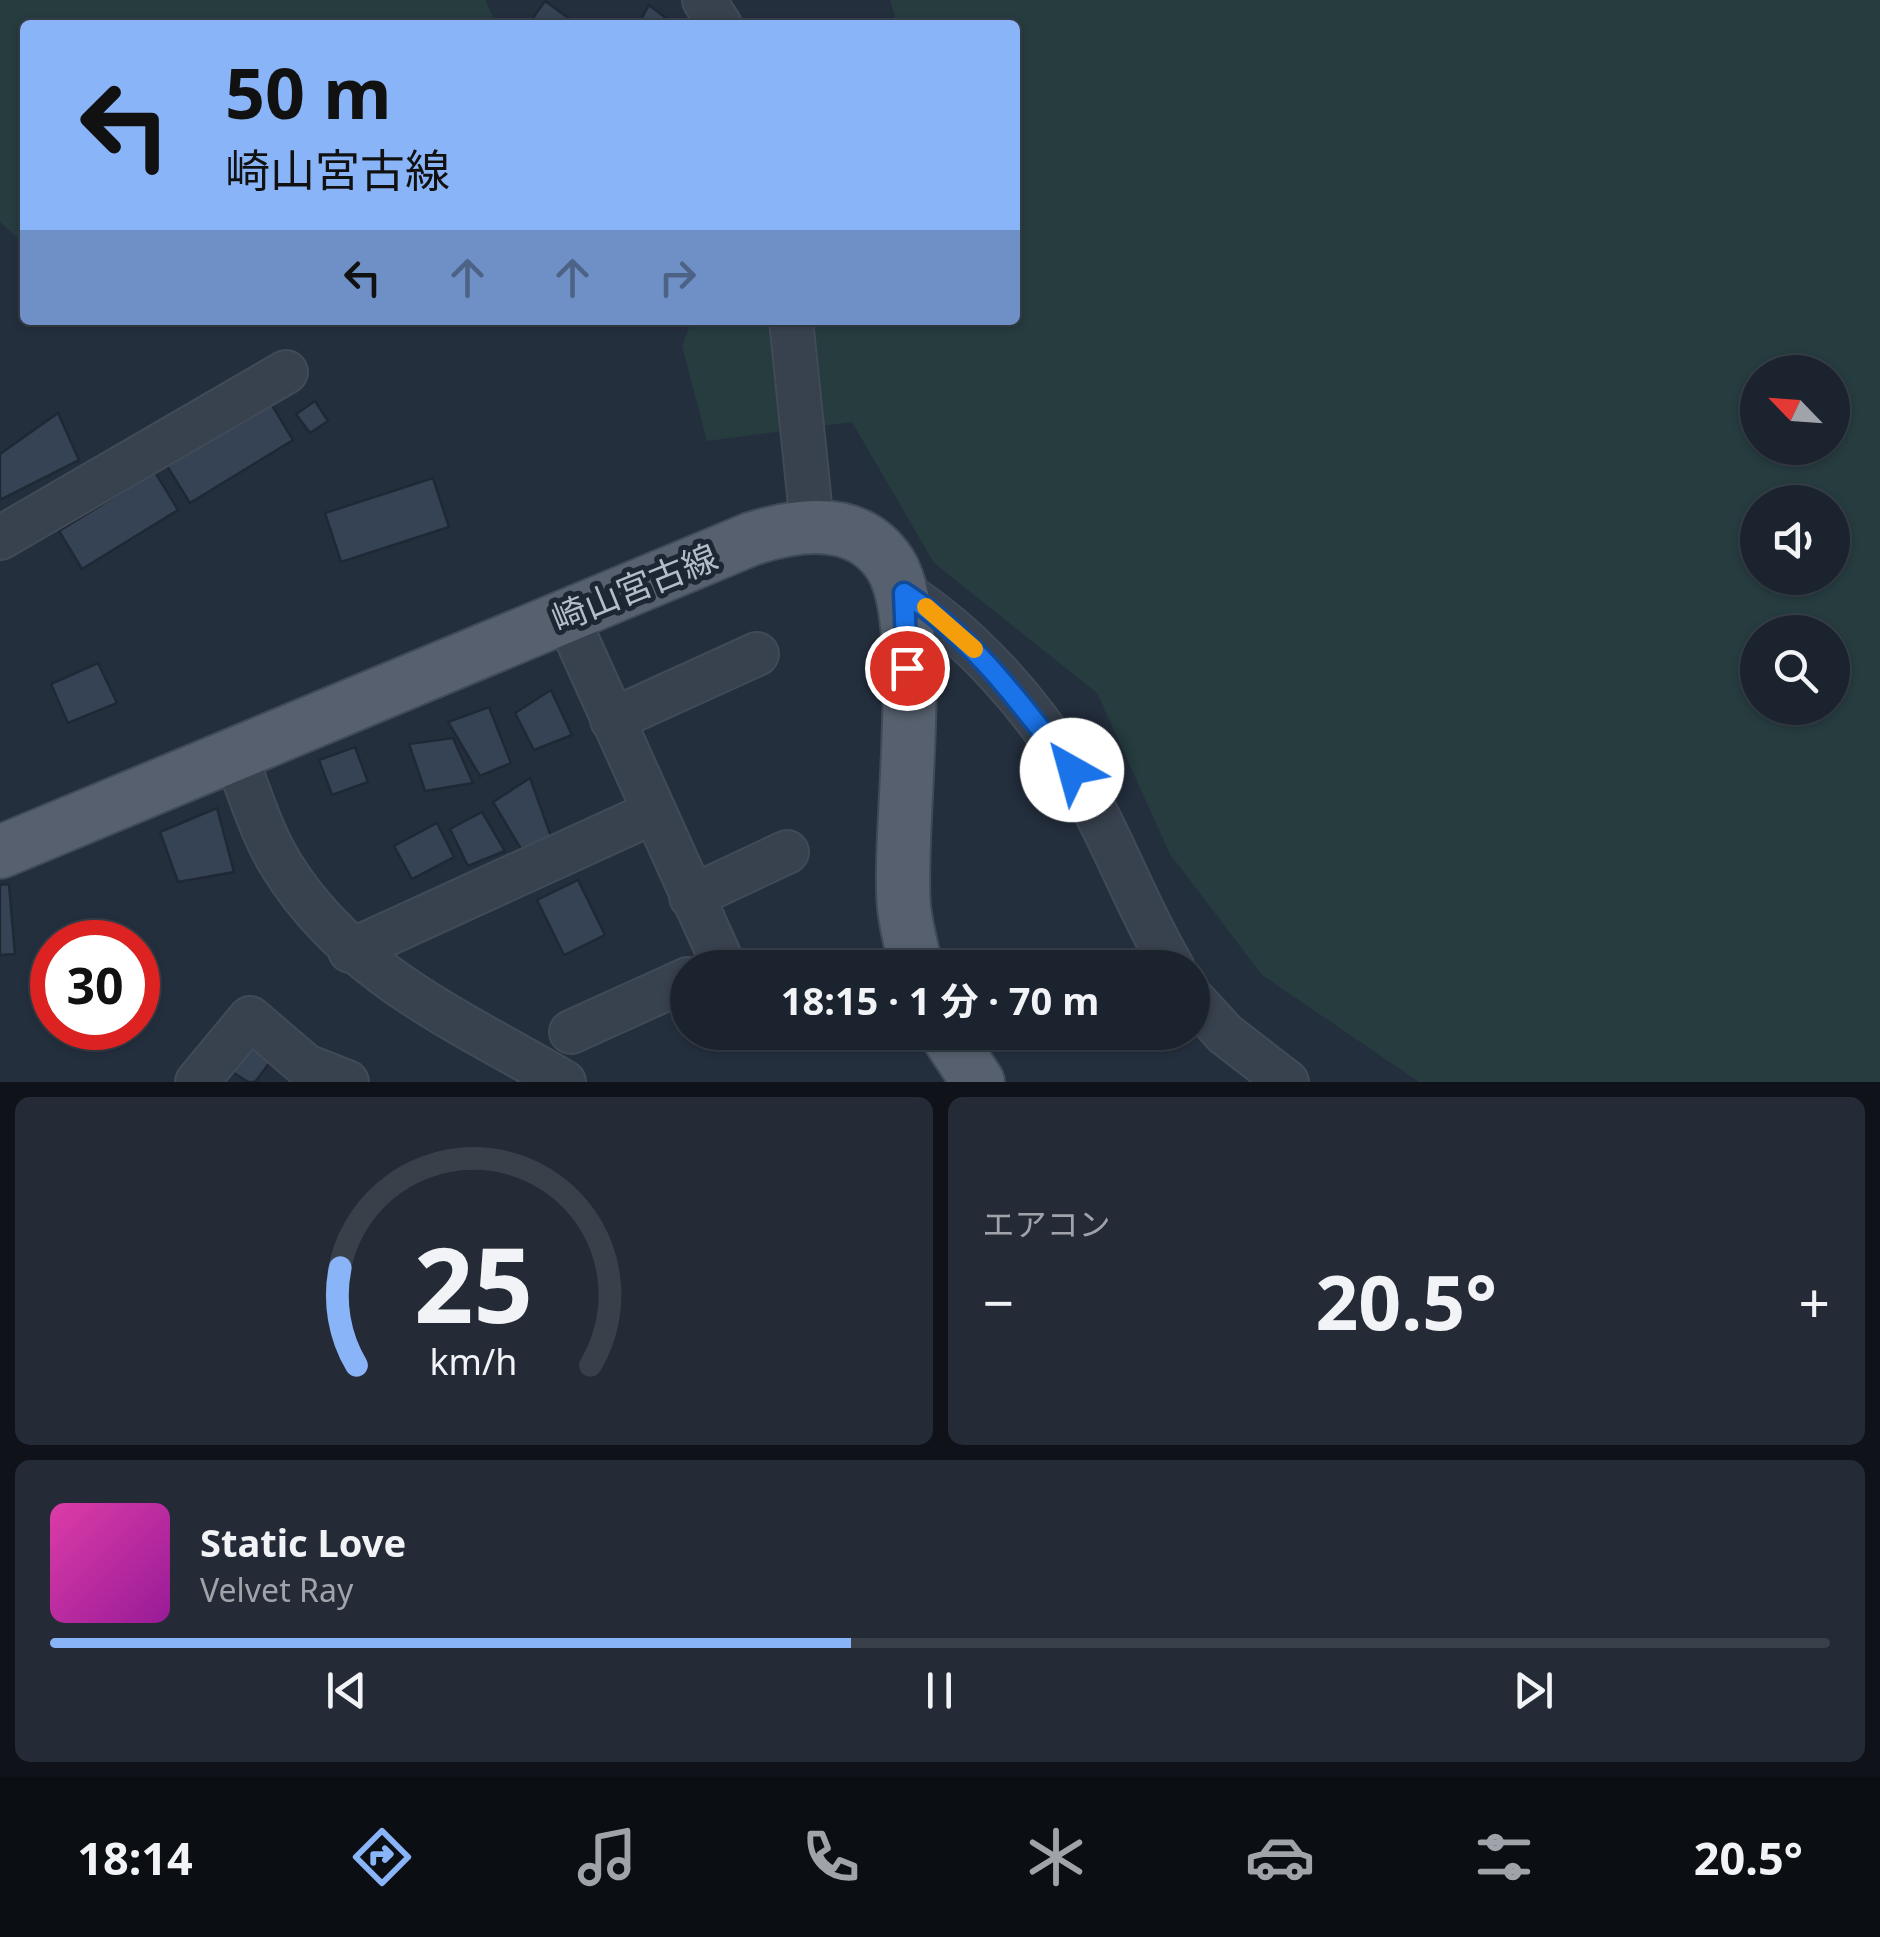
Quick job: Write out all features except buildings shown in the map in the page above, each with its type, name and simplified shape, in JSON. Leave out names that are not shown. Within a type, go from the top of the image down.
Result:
[{"type":"main road","points":[[812,524],[843,530],[871,544],[890,563],[904,593],[908,705],[904,906],[913,950]]},
{"type":"main road","name":"崎山宮古線","points":[[0,852],[751,539],[812,524]]},
{"type":"main road","points":[[956,1050],[978,1082]]},
{"type":"street","points":[[791,325],[812,524]]},
{"type":"street","points":[[0,538],[286,372]]},
{"type":"street","points":[[904,593],[936,613],[988,662],[1072,770],[1164,950]]},
{"type":"street","points":[[566,615],[691,896],[706,950]]},
{"type":"street","points":[[612,720],[757,654]]},
{"type":"street","points":[[234,753],[279,862],[311,908],[350,951],[380,975],[564,1082]]},
{"type":"street","points":[[350,951],[652,812]]},
{"type":"street","points":[[691,896],[787,852]]},
{"type":"street","points":[[571,1032],[670,987]]},
{"type":"street","points":[[196,1082],[250,1018],[306,1066],[347,1082]]},
{"type":"street","points":[[1210,1018],[1287,1082]]},
{"type":"green space","points":[[0,0],[485,0],[494,19],[20,20],[20,240],[0,222]]},
{"type":"green space","points":[[890,0],[1880,0],[1880,1082],[1419,1082],[1262,975],[1170,854],[1097,693],[934,563],[852,422],[707,441],[682,346],[690,325],[1020,325],[1020,20],[896,20]]},
{"type":"slow traffic","points":[[926,607],[974,649]]},
{"type":"route","points":[[907,668],[904,593],[936,613],[988,662],[1072,770]]}]
